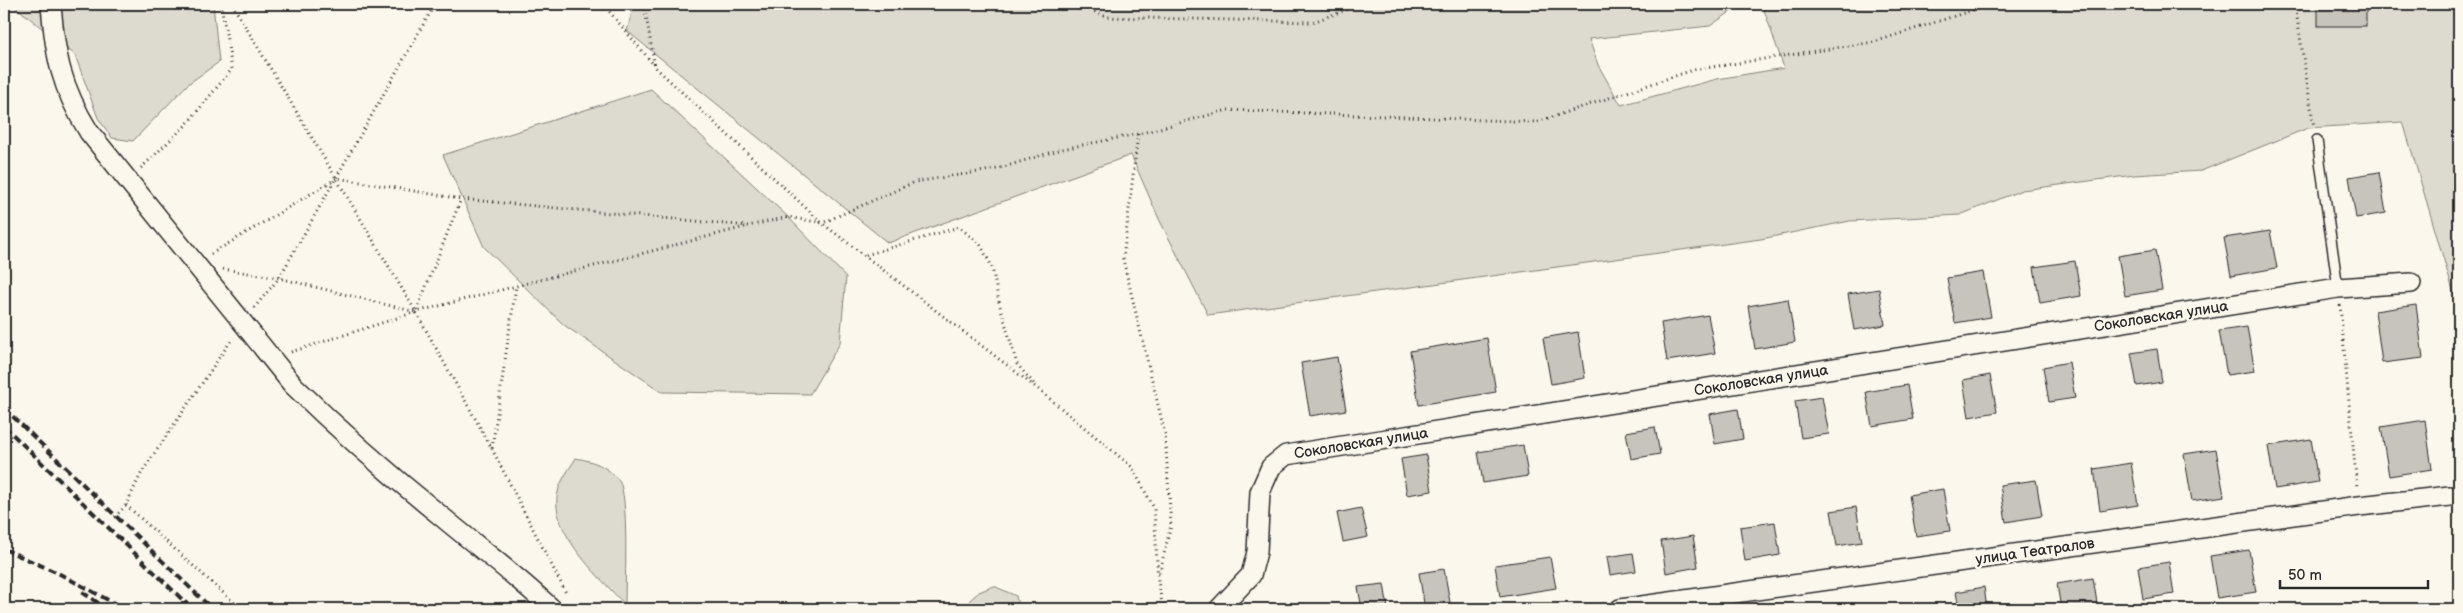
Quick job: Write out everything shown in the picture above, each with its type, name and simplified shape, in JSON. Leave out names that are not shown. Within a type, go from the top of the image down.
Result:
[{"type":"street","points":[[52,4],[56,57],[69,96],[89,132],[293,385],[328,419],[440,516],[524,583],[552,609]]},
{"type":"street","name":"Соколовская улица","points":[[1219,609],[1251,575],[1257,552],[1260,492],[1271,467],[1286,455],[2338,288],[2411,283]]},
{"type":"street","name":"улица Театралов","points":[[1620,609],[2359,506],[2450,496]]},
{"type":"lane","points":[[2317,140],[2338,288]]},
{"type":"path","points":[[128,180],[186,125],[232,69],[221,4]]},
{"type":"path","points":[[232,4],[416,312],[492,449],[575,609]]},
{"type":"path","points":[[115,517],[126,505],[142,472],[243,322],[279,278],[436,4]]},
{"type":"path","points":[[604,4],[655,67],[822,223],[1038,389],[1132,467],[1154,508],[1158,581],[1163,609]]},
{"type":"path","points":[[644,4],[655,67]]},
{"type":"path","points":[[1076,4],[1107,17],[1313,22],[1362,4]]},
{"type":"path","points":[[272,359],[416,312],[664,246],[788,217],[822,223],[916,182],[997,169],[1062,149],[1138,134],[1228,110],[1537,122],[1693,70],[1874,42],[1992,4]]},
{"type":"path","points":[[2295,4],[2317,140]]},
{"type":"path","points":[[2450,4],[2459,13]]},
{"type":"path","points":[[1138,134],[1123,259],[1165,434],[1171,525],[1158,581]]},
{"type":"path","points":[[196,264],[337,178],[461,199],[748,226]]},
{"type":"path","points":[[416,312],[461,199]]},
{"type":"path","points":[[865,255],[959,227],[980,244],[992,267],[999,302],[1017,364],[1038,389]]},
{"type":"path","points":[[196,264],[279,278],[416,312]]},
{"type":"path","points":[[492,449],[516,286]]},
{"type":"path","points":[[2338,288],[2359,506]]},
{"type":"path","points":[[126,505],[242,609]]},
{"type":"shaded area","points":[[12,4],[213,4],[219,62],[188,84],[133,141],[112,138],[98,118],[75,55]]},
{"type":"shaded area","points":[[634,4],[1742,4],[1710,26],[1589,39],[1598,65],[1621,105],[1717,79],[1784,68],[1762,4],[2459,4],[2459,311],[2403,122],[2308,128],[2201,171],[2134,175],[2022,190],[1960,215],[1850,221],[1761,239],[1208,315],[1159,219],[1131,155],[888,243],[627,31]]},
{"type":"shaded area","points":[[651,89],[788,217],[846,277],[840,343],[810,394],[662,392],[564,325],[484,247],[443,155]]},
{"type":"shaded area","points":[[576,458],[605,468],[619,481],[622,489],[625,520],[625,605],[579,553],[568,538],[561,523],[557,507],[558,492],[563,479]]},
{"type":"shaded area","points":[[994,586],[1016,596],[1019,609],[960,609],[979,592]]},
{"type":"building","points":[[2318,4],[2366,4],[2366,26],[2318,26]]},
{"type":"building","points":[[2379,172],[2386,213],[2356,218],[2349,177]]},
{"type":"building","points":[[2270,231],[2277,268],[2231,276],[2224,238]]},
{"type":"building","points":[[2155,250],[2162,290],[2125,296],[2118,256]]},
{"type":"building","points":[[2075,261],[2081,296],[2040,303],[2034,267]]},
{"type":"building","points":[[1983,272],[1991,317],[1955,323],[1947,278]]},
{"type":"building","points":[[1879,289],[1885,325],[1854,330],[1848,294]]},
{"type":"building","points":[[1788,299],[1795,342],[1755,349],[1748,306]]},
{"type":"building","points":[[2416,305],[2423,358],[2382,363],[2375,311]]},
{"type":"building","points":[[1708,315],[1715,353],[1667,361],[1661,323]]},
{"type":"building","points":[[2247,327],[2255,371],[2227,375],[2219,331]]},
{"type":"building","points":[[1578,332],[1585,378],[1551,384],[1543,338]]},
{"type":"building","points":[[1487,338],[1496,392],[1419,405],[1410,351]]},
{"type":"building","points":[[2157,349],[2162,382],[2137,386],[2131,353]]},
{"type":"building","points":[[1337,357],[1346,410],[1310,416],[1301,363]]},
{"type":"building","points":[[2069,362],[2075,398],[2049,402],[2043,367]]},
{"type":"building","points":[[1990,375],[1997,412],[1969,417],[1963,380]]},
{"type":"building","points":[[1907,385],[1913,419],[1872,426],[1866,392]]},
{"type":"building","points":[[1822,397],[1829,434],[1801,438],[1795,401]]},
{"type":"building","points":[[1738,409],[1743,439],[1715,444],[1710,414]]},
{"type":"building","points":[[2425,420],[2432,469],[2389,476],[2381,427]]},
{"type":"building","points":[[1655,427],[1660,454],[1631,459],[1626,432]]},
{"type":"building","points":[[2311,439],[2318,482],[2275,489],[2268,446]]},
{"type":"building","points":[[1523,445],[1528,476],[1483,483],[1478,452]]},
{"type":"building","points":[[2216,449],[2224,496],[2192,501],[2184,454]]},
{"type":"building","points":[[1426,455],[1432,491],[1407,495],[1401,459]]},
{"type":"building","points":[[2131,463],[2138,505],[2100,511],[2094,469]]},
{"type":"building","points":[[2036,480],[2042,516],[2006,522],[2000,485]]},
{"type":"building","points":[[1943,489],[1950,531],[1916,536],[1909,495]]},
{"type":"building","points":[[1856,507],[1862,542],[1837,546],[1831,511]]},
{"type":"building","points":[[1361,508],[1368,537],[1343,542],[1337,513]]},
{"type":"building","points":[[1775,522],[1780,555],[1745,561],[1740,527]]},
{"type":"building","points":[[1693,536],[1698,567],[1666,573],[1661,541]]},
{"type":"building","points":[[2249,550],[2256,592],[2217,598],[2210,556]]},
{"type":"building","points":[[1633,553],[1636,571],[1610,575],[1607,557]]},
{"type":"building","points":[[1550,557],[1556,588],[1500,597],[1495,565]]},
{"type":"building","points":[[2169,562],[2174,594],[2143,599],[2138,567]]},
{"type":"building","points":[[1444,569],[1451,608],[1425,609],[1419,573]]},
{"type":"building","points":[[2093,578],[2098,609],[2061,609],[2057,584]]},
{"type":"building","points":[[1384,584],[1388,609],[1362,609],[1358,587]]},
{"type":"building","points":[[1984,587],[1987,609],[1959,609],[1956,592]]},
{"type":"railway","points":[[4,408],[212,609]]},
{"type":"railway","points":[[4,426],[192,609]]},
{"type":"railway","points":[[4,549],[58,573],[125,609]]},
{"type":"railway","points":[[82,592],[107,609]]}]
